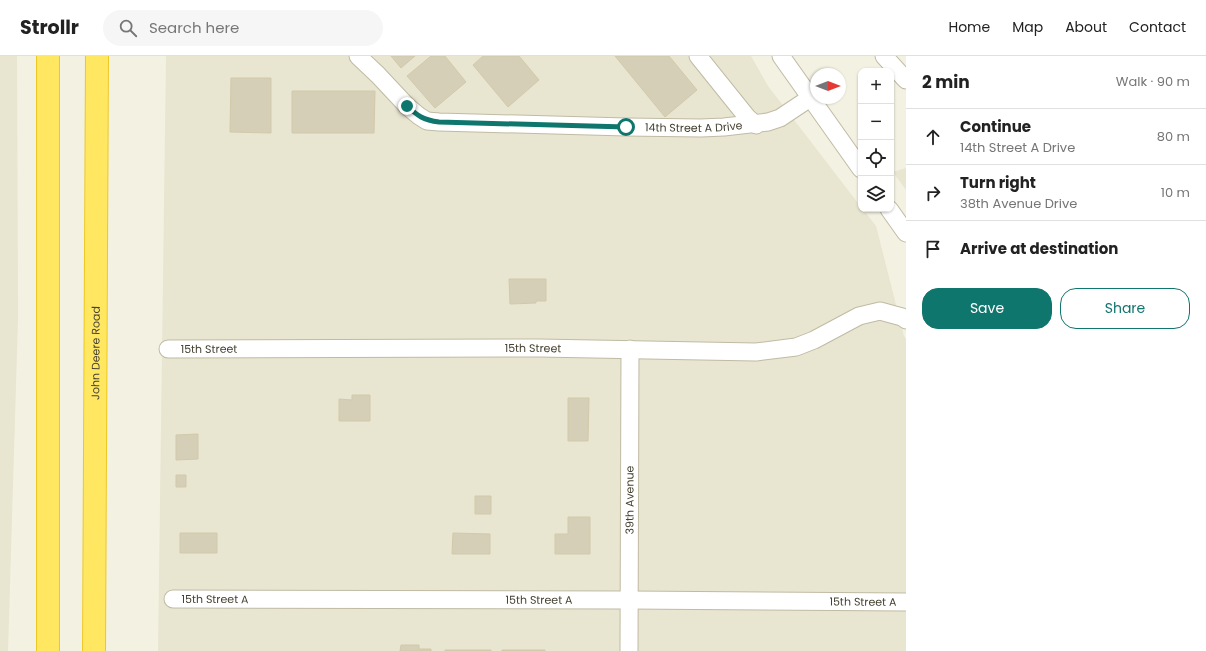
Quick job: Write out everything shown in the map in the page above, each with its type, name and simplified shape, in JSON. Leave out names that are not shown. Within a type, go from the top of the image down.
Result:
[{"type":"highway","points":[[48,56],[48,651]]},
{"type":"highway","name":"John Deere Road","points":[[94,651],[97,56]]},
{"type":"street","name":"14th Street A Drive","points":[[358,56],[407,106],[418,116],[427,121],[702,128],[756,125],[780,118],[810,98]]},
{"type":"street","points":[[698,56],[747,117],[756,125]]},
{"type":"street","points":[[781,56],[810,98]]},
{"type":"street","points":[[884,56],[906,80]]},
{"type":"street","points":[[814,104],[858,165]]},
{"type":"street","points":[[891,212],[906,233]]},
{"type":"street","name":"15th Street","points":[[168,349],[523,348],[756,352],[796,347],[814,340],[859,316],[880,311],[902,317],[906,320]]},
{"type":"street","name":"39th Avenue","points":[[629,651],[630,349]]},
{"type":"street","name":"15th Street A","points":[[173,599],[906,602]]},
{"type":"shaded area","points":[[0,56],[17,56],[18,318],[8,651],[0,651]]},
{"type":"shaded area","points":[[166,56],[751,56],[768,86],[858,203],[858,212],[865,212],[876,226],[906,339],[906,651],[158,651]]},
{"type":"shaded area","points":[[906,168],[906,190],[894,173],[894,172]]},
{"type":"building","points":[[391,56],[415,56],[401,68]]},
{"type":"building","points":[[431,56],[445,56],[466,82],[435,108],[407,76]]},
{"type":"building","points":[[483,56],[519,56],[539,80],[508,107],[473,65]]},
{"type":"building","points":[[615,56],[669,56],[697,90],[665,117]]},
{"type":"building","points":[[231,78],[271,78],[271,133],[230,132]]},
{"type":"building","points":[[292,91],[375,91],[374,133],[292,133]]},
{"type":"building","points":[[509,279],[546,279],[546,301],[510,304]]},
{"type":"building","points":[[352,395],[370,395],[370,421],[339,421],[339,399],[352,400]]},
{"type":"building","points":[[568,398],[589,398],[588,441],[568,441]]},
{"type":"building","points":[[198,434],[198,459],[176,460],[176,435]]},
{"type":"building","points":[[176,475],[186,475],[186,487],[176,487]]},
{"type":"building","points":[[475,496],[491,496],[491,514],[475,514]]},
{"type":"building","points":[[568,517],[590,517],[590,554],[555,554],[555,534],[568,534]]},
{"type":"building","points":[[180,533],[217,533],[217,553],[180,553]]},
{"type":"building","points":[[453,533],[490,534],[490,554],[452,554]]},
{"type":"building","points":[[401,645],[419,645],[419,649],[431,649],[431,651],[400,651]]},
{"type":"building","points":[[491,650],[491,651],[445,651]]},
{"type":"building","points":[[545,650],[545,651],[502,651]]},
{"type":"route","points":[[407,106],[418,116],[427,121],[626,127]]}]
